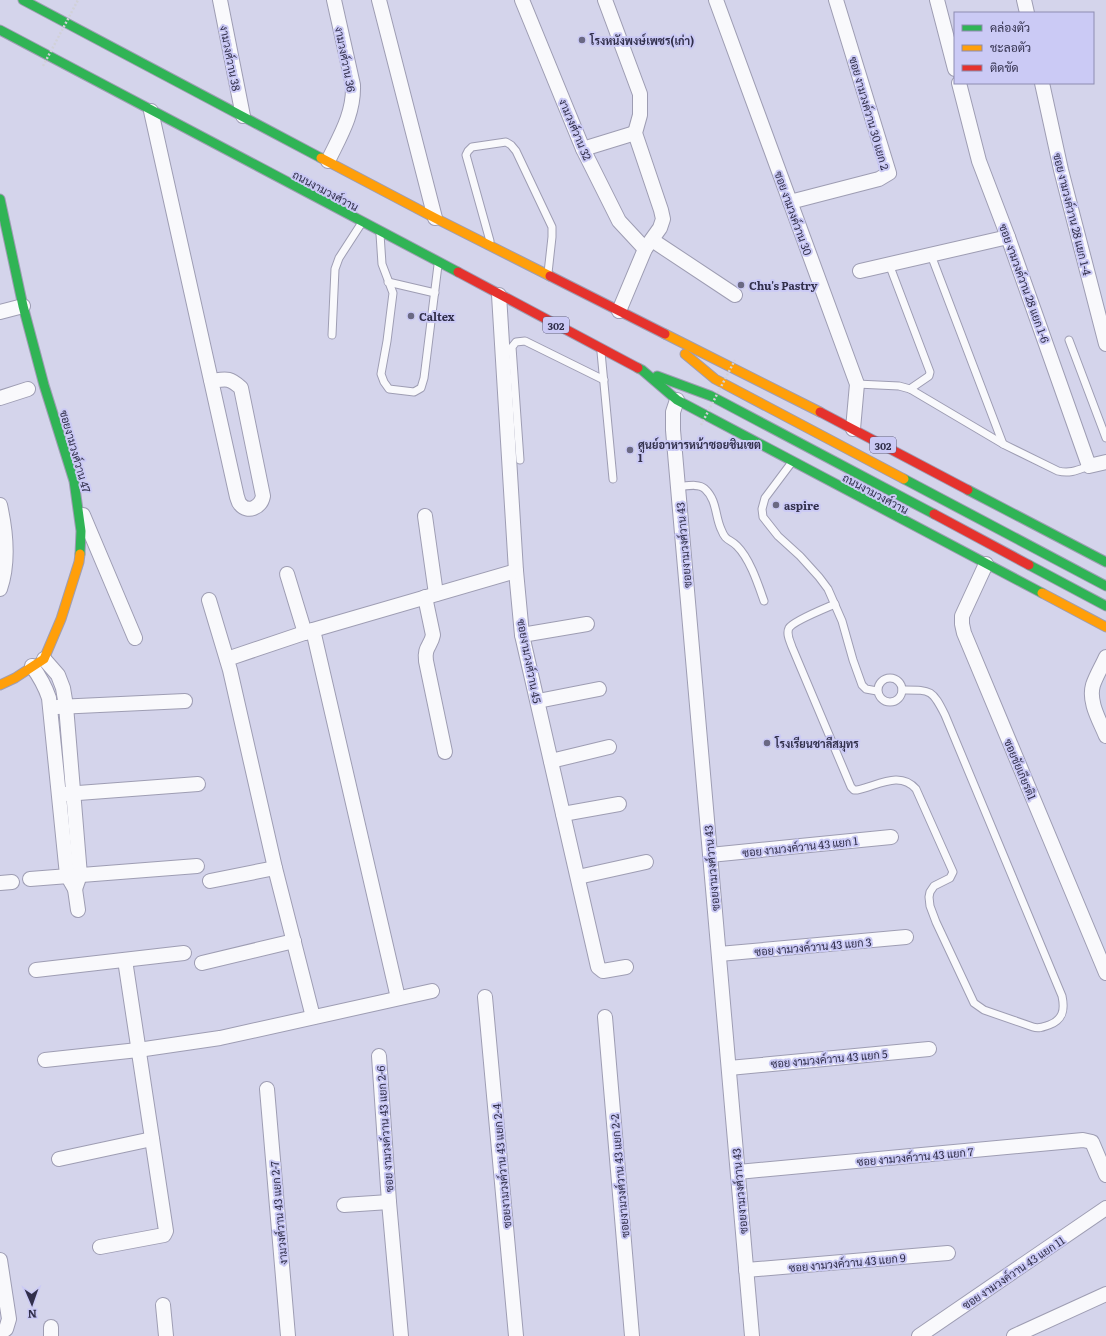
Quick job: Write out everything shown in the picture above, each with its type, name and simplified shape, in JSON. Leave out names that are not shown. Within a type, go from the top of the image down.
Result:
[{"type":"main road","name":"302","points":[[23,0],[435,218],[853,429],[1106,562]]},
{"type":"main road","name":"ถนนงามวงศ์วาน","points":[[0,30],[642,370],[711,396],[1106,606]]},
{"type":"main road","name":"ซอยงามวงศ์วาน 47","points":[[0,199],[23,306],[44,385],[74,481],[81,531],[79,562],[61,619],[38,663]]},
{"type":"main road","name":"302","points":[[659,332],[715,379],[1106,586]]},
{"type":"main road","name":"ถนนงามวงศ์วาน","points":[[642,370],[677,400],[792,462],[1106,626]]},
{"type":"main road","points":[[0,685],[38,663]]},
{"type":"street","name":"งามวงศ์วาน 38","points":[[220,0],[243,116]]},
{"type":"street","name":"งามวงศ์วาน 36","points":[[328,161],[351,112],[354,99],[354,85],[334,0]]},
{"type":"street","points":[[379,0],[435,218]]},
{"type":"street","name":"งามวงศ์วาน 32","points":[[522,0],[583,149],[619,221],[648,245],[735,295]]},
{"type":"street","points":[[605,0],[640,94],[640,115],[635,133],[663,219],[660,228],[648,245],[619,311]]},
{"type":"street","name":"ซอย งามวงค์วาน 30","points":[[716,0],[858,384],[853,429]]},
{"type":"street","name":"ซอย งามวงค์วาน 30 แยก 2","points":[[790,202],[879,179],[889,173],[836,0]]},
{"type":"street","points":[[937,0],[954,65]]},
{"type":"street","points":[[1024,0],[1026,12]]},
{"type":"street","name":"ซอย งามวงค์วาน 28 แยก 1-6","points":[[959,84],[979,161],[1008,237],[1089,466]]},
{"type":"street","name":"ซอย งามวงค์วาน 28 แยก 1-4","points":[[1042,84],[1060,170],[1106,344]]},
{"type":"street","points":[[151,111],[211,381],[237,497],[240,504],[252,509],[257,507],[262,502],[263,496],[241,388],[233,380],[226,379],[211,381]]},
{"type":"street","points":[[583,149],[635,133]]},
{"type":"street","points":[[860,271],[1008,237]]},
{"type":"street","name":"ซอยงามวงศ์วาน 45","points":[[499,295],[516,571],[522,635],[598,967],[603,971],[626,967]]},
{"type":"street","points":[[0,312],[23,306]]},
{"type":"street","points":[[0,398],[28,389]]},
{"type":"street","name":"ซอยงามวงศ์วาน 43","points":[[677,400],[673,412],[673,430],[752,1336]]},
{"type":"street","points":[[1089,466],[1106,462]]},
{"type":"street","points":[[78,504],[135,638]]},
{"type":"street","points":[[0,505],[4,524],[5,565],[0,589]]},
{"type":"street","points":[[425,516],[433,636],[425,652],[445,752]]},
{"type":"street","name":"ซอยชัยเกียรติ1","points":[[986,564],[962,616],[964,633],[1106,973]]},
{"type":"street","points":[[227,659],[309,631],[516,571]]},
{"type":"street","points":[[287,574],[309,631],[398,998]]},
{"type":"street","points":[[209,600],[227,659],[275,868],[313,1017]]},
{"type":"street","points":[[522,635],[587,624]]},
{"type":"street","points":[[1106,657],[1093,686],[1092,694],[1093,704],[1106,736]]},
{"type":"street","points":[[38,663],[58,675],[63,688],[66,706],[74,793],[74,875],[78,910]]},
{"type":"street","points":[[38,663],[41,678],[46,688],[50,708],[59,795],[74,875]]},
{"type":"street","points":[[538,701],[599,689]]},
{"type":"street","points":[[50,708],[185,701]]},
{"type":"street","points":[[551,760],[609,747]]},
{"type":"street","points":[[59,795],[198,784]]},
{"type":"street","points":[[564,814],[620,804]]},
{"type":"street","name":"ซอย งามวงค์วาน 43 แยก 1","points":[[710,856],[891,837]]},
{"type":"street","points":[[578,877],[646,862]]},
{"type":"street","points":[[30,879],[197,866]]},
{"type":"street","points":[[210,881],[275,868]]},
{"type":"street","name":"ซอย งามวงค์วาน 43 แยก 3","points":[[719,954],[906,937]]},
{"type":"street","points":[[202,963],[294,941]]},
{"type":"street","points":[[36,970],[184,953]]},
{"type":"street","points":[[100,1247],[164,1235],[166,1233],[125,960]]},
{"type":"street","points":[[45,1060],[138,1050],[220,1038],[432,991]]},
{"type":"street","name":"ซอยงามวงค์วาน 43 แยก 2-4","points":[[485,997],[516,1336]]},
{"type":"street","name":"ซอยงามวงศ์วาน 43 แยก 2-2","points":[[605,1017],[632,1336]]},
{"type":"street","name":"ซอย งามวงค์วาน 43 แยก 5","points":[[729,1068],[929,1049]]},
{"type":"street","name":"ซอย งามวงค์วาน 43 แยก 2-6","points":[[379,1056],[389,1202],[401,1336]]},
{"type":"street","name":"งามวงศ์วาน 43 แยก 2-7","points":[[267,1089],[288,1336]]},
{"type":"street","points":[[59,1159],[152,1139]]},
{"type":"street","name":"ซอย งามวงค์วาน 43 แยก 7","points":[[738,1172],[1083,1140],[1092,1142],[1106,1175]]},
{"type":"street","name":"ซอย งามวงค์วาน 43 แยก 2-6","points":[[344,1205],[389,1202]]},
{"type":"street","name":"ซอย งามวงค์วาน 43 แยก 11","points":[[920,1336],[1106,1208]]},
{"type":"street","name":"ซอย งามวงค์วาน 43 แยก 9","points":[[746,1270],[948,1253]]},
{"type":"street","points":[[0,1260],[9,1319],[6,1329],[0,1333]]},
{"type":"street","points":[[1014,1336],[1106,1294]]},
{"type":"street","points":[[163,1305],[166,1336]]},
{"type":"lane","points":[[492,247],[466,155],[472,147],[506,142],[516,151],[552,227],[547,275]]},
{"type":"lane","points":[[332,335],[335,270],[339,258],[362,223]]},
{"type":"lane","points":[[380,232],[382,264],[393,293],[387,341],[380,374],[389,389],[414,392],[421,388],[424,378],[439,263]]},
{"type":"lane","points":[[931,255],[1003,444]]},
{"type":"lane","points":[[889,264],[930,372],[928,376],[910,389]]},
{"type":"lane","points":[[388,282],[434,293]]},
{"type":"lane","points":[[1069,340],[1106,438]]},
{"type":"lane","points":[[520,460],[512,347],[516,342],[525,342],[604,380]]},
{"type":"lane","points":[[601,348],[613,479]]},
{"type":"lane","points":[[858,384],[899,386],[910,389],[1003,444],[1058,471],[1066,473],[1074,472],[1089,466]]},
{"type":"lane","points":[[792,462],[765,498],[762,509],[763,517],[778,536],[820,577],[828,589],[845,630],[852,660],[862,684],[866,689],[877,691]]},
{"type":"lane","points":[[678,487],[698,486],[704,488],[712,496],[720,528],[726,540],[737,546],[748,562],[756,578],[764,601]]},
{"type":"lane","points":[[835,604],[792,625],[789,628],[788,633],[795,654],[851,787],[854,790],[857,790],[898,779],[908,782],[916,789],[953,872],[950,878],[934,886],[930,892],[930,906],[974,1003],[984,1010],[1036,1028],[1055,1023],[1063,1010],[1062,996],[945,715],[930,692],[926,690],[902,690]]},
{"type":"lane","points":[[888,678],[896,679],[902,690],[898,699],[891,702],[880,698],[877,691],[880,682],[888,678]]},
{"type":"path","points":[[43,66],[78,0]]},
{"type":"path","points":[[701,425],[735,360]]},
{"type":"traffic: fast","points":[[23,0],[321,158]]},
{"type":"traffic: fast","points":[[0,30],[458,272]]},
{"type":"traffic: fast","points":[[0,199],[23,306],[44,385],[74,481],[81,531],[80,554]]},
{"type":"traffic: fast","points":[[638,368],[677,400],[1042,593]]},
{"type":"traffic: fast","points":[[657,376],[711,396],[934,514]]},
{"type":"traffic: fast","points":[[904,479],[1106,586]]},
{"type":"traffic: fast","points":[[968,490],[1106,562]]},
{"type":"traffic: fast","points":[[1029,565],[1106,606]]},
{"type":"traffic: slow","points":[[321,158],[550,276]]},
{"type":"traffic: slow","points":[[665,334],[820,412]]},
{"type":"traffic: slow","points":[[685,354],[715,379],[904,479]]},
{"type":"traffic: slow","points":[[0,685],[15,678],[44,659],[61,619],[79,562],[80,554]]},
{"type":"traffic: slow","points":[[1042,593],[1106,627]]},
{"type":"traffic: jam","points":[[458,272],[638,368]]},
{"type":"traffic: jam","points":[[550,276],[665,334]]},
{"type":"traffic: jam","points":[[820,412],[968,490]]},
{"type":"traffic: jam","points":[[934,514],[1029,565]]},
{"type":"place","name":"โรงหนังพงษ์เพชร(เก่า)","points":[[582,40]]},
{"type":"place","name":"Chu's Pastry","points":[[741,285]]},
{"type":"place","name":"Caltex","points":[[411,316]]},
{"type":"place","name":"ศูนย์อาหารหน้าซอยชินเขต 1","points":[[630,450]]},
{"type":"place","name":"aspire","points":[[776,505]]},
{"type":"place","name":"โรงเรียนชาลีสมุทร","points":[[767,743]]}]
